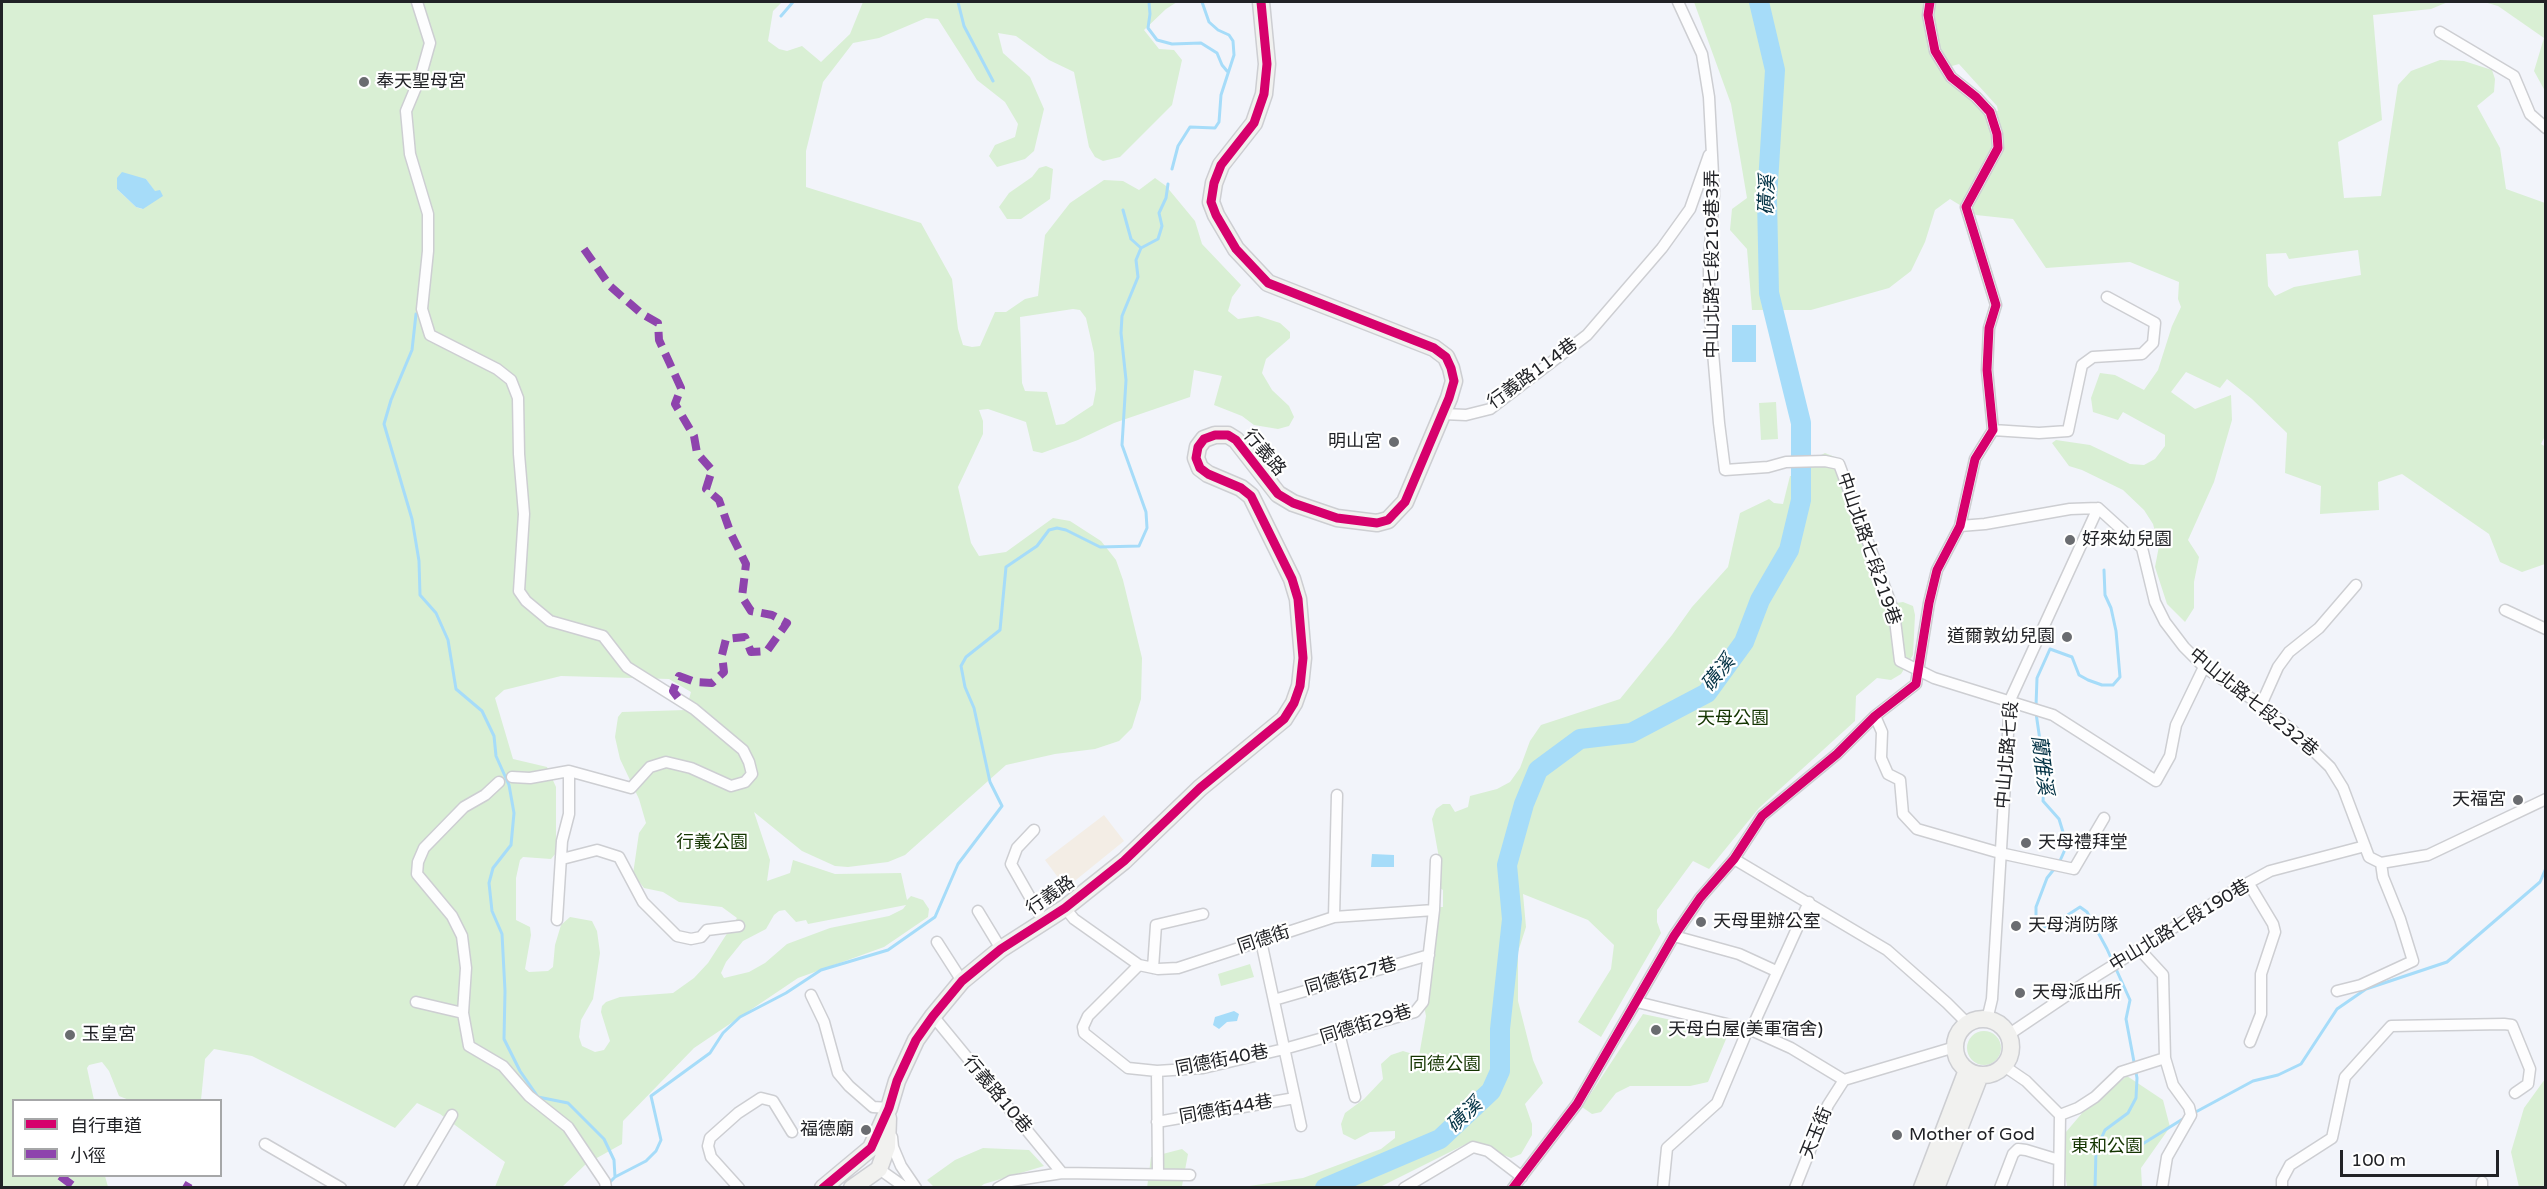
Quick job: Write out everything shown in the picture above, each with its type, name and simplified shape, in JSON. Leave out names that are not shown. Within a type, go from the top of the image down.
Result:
[{"type":"street","points":[[417,2],[430,43],[421,75],[406,111],[410,154],[428,214],[428,251],[422,309],[430,335],[497,369],[511,380],[518,398],[519,454],[524,514],[519,591],[526,601],[550,621],[603,636],[627,667],[694,709],[743,750],[752,774],[745,782],[731,786],[691,768],[666,762],[650,767],[632,788],[569,771],[530,778],[512,777]]},
{"type":"street","name":"行義路","points":[[889,1108],[897,1081],[911,1050],[933,1016],[962,981],[1001,949],[1065,908],[1124,861],[1200,788],[1284,720],[1294,703],[1300,686],[1302,636],[1298,599],[1282,554],[1251,496],[1241,488],[1208,474],[1200,468],[1196,458],[1198,447],[1204,439],[1215,435],[1228,435],[1236,440],[1278,494],[1293,503],[1337,518],[1377,523],[1388,520],[1406,502],[1443,414],[1454,381],[1452,368],[1446,357],[1434,348],[1268,283],[1236,249],[1216,215],[1211,202],[1217,174],[1236,143],[1254,123],[1264,94],[1267,64],[1261,2]]},
{"type":"street","name":"中山北路七段219巷3弄","points":[[1678,2],[1702,54],[1709,97],[1714,194],[1709,260],[1709,305],[1716,399],[1725,470],[1768,467],[1786,462],[1825,461]]},
{"type":"street","points":[[1930,2],[1928,15],[1935,51],[1951,77],[1976,97],[1989,112],[1997,134],[1998,148],[1966,207],[1996,305],[1989,328],[1987,370],[1993,430],[2039,433],[2068,431],[2082,365],[2093,357],[2142,354],[2152,343],[2155,323],[2107,297]]},
{"type":"street","points":[[2440,32],[2514,76],[2530,114],[2546,128]]},
{"type":"street","name":"行義路114巷","points":[[1443,414],[1466,415],[1490,409],[1587,335],[1662,248],[1690,209],[1711,149]]},
{"type":"street","name":"中山北路七段219巷","points":[[1920,672],[1929,603],[1937,570],[1960,526],[1975,459],[1993,430]]},
{"type":"street","name":"中山北路七段219巷","points":[[1825,461],[1839,464],[1893,612],[1900,661],[1920,672],[2053,715],[2156,781],[2170,756],[2176,725],[2204,667]]},
{"type":"street","points":[[1960,526],[1985,524],[2070,509],[2098,508]]},
{"type":"street","name":"中山北路七段232巷","points":[[2098,508],[2142,548],[2156,602],[2164,622],[2184,648],[2204,667],[2261,705],[2292,730],[2330,767],[2343,788],[2365,846]]},
{"type":"street","name":"中山北路七段","points":[[1987,1020],[1992,999],[2010,700],[2098,508]]},
{"type":"street","points":[[2261,705],[2278,667],[2289,652],[2319,628],[2356,585]]},
{"type":"street","points":[[2505,610],[2546,629]]},
{"type":"street","points":[[1513,1188],[1577,1104],[1674,936],[1700,898],[1734,859],[1762,816],[1837,754],[1875,716],[1914,687],[1920,672]]},
{"type":"street","points":[[1875,716],[1882,732],[1881,758],[1888,774],[1900,780],[1903,814],[1917,829],[2000,853],[2074,869],[2104,818]]},
{"type":"street","points":[[557,920],[563,832],[569,814],[569,771]]},
{"type":"street","points":[[499,782],[485,795],[464,807],[424,848],[418,862],[417,874],[452,916],[462,936],[465,968],[463,1013],[469,1046],[503,1066],[529,1096],[568,1127],[605,1182],[606,1188]]},
{"type":"street","points":[[1334,918],[1337,795]]},
{"type":"street","points":[[2365,846],[2369,856],[2380,863],[2428,855],[2546,799]]},
{"type":"street","points":[[1034,830],[1017,848],[1011,864],[1044,922]]},
{"type":"street","name":"中山北路七段190巷","points":[[2008,1035],[2088,981],[2226,895],[2270,872],[2365,846]]},
{"type":"street","points":[[562,859],[597,850],[619,857],[643,902],[676,936],[691,939],[701,937],[708,930],[739,926]]},
{"type":"street","points":[[1734,859],[1887,950],[1968,1024]]},
{"type":"street","points":[[1434,910],[1436,860]]},
{"type":"street","points":[[2337,991],[2361,985],[2413,961],[2380,863]]},
{"type":"street","points":[[2249,884],[2273,924],[2275,932],[2261,974],[2261,1014],[2250,1042]]},
{"type":"street","points":[[1665,1187],[1667,1148],[1716,1103],[1809,902]]},
{"type":"street","name":"同德街","points":[[1065,908],[1074,919],[1139,965],[1152,968],[1178,968],[1334,918],[1434,910]]},
{"type":"street","name":"同德街29巷","points":[[1284,1048],[1415,1012],[1421,1008],[1434,910]]},
{"type":"street","points":[[978,911],[1001,949]]},
{"type":"street","points":[[1152,968],[1156,925],[1203,914]]},
{"type":"street","points":[[1674,936],[1739,954],[1776,971]]},
{"type":"street","points":[[1260,941],[1301,1126]]},
{"type":"street","points":[[937,942],[962,981]]},
{"type":"street","points":[[2140,950],[2163,975],[2165,1058],[2174,1085],[2191,1115],[2182,1135],[2167,1157],[2162,1188]]},
{"type":"street","name":"同德街27巷","points":[[1274,1000],[1429,955]]},
{"type":"street","name":"同德街40巷","points":[[1139,965],[1088,1016],[1083,1027],[1084,1033],[1128,1068],[1157,1071],[1203,1068],[1284,1048]]},
{"type":"street","points":[[811,995],[824,1022],[838,1073],[873,1107],[889,1108]]},
{"type":"street","points":[[416,1002],[463,1013]]},
{"type":"street","points":[[1637,1002],[1749,1030],[1791,1047],[1844,1080],[1955,1047]]},
{"type":"street","name":"行義路10巷","points":[[933,1016],[1062,1173]]},
{"type":"street","points":[[1987,1020],[2000,1024],[2008,1035],[2011,1054],[2004,1066],[1993,1074],[1973,1073],[1958,1060],[1955,1047],[1958,1034],[1968,1024],[1987,1020]]},
{"type":"street","points":[[2282,1188],[2282,1180],[2290,1165],[2323,1146],[2332,1138],[2345,1077],[2391,1026],[2505,1024],[2512,1026],[2530,1070],[2528,1084],[2516,1093]]},
{"type":"street","points":[[1339,1034],[1355,1097]]},
{"type":"street","points":[[2060,1115],[2078,1108],[2095,1097],[2121,1072],[2165,1058]]},
{"type":"street","points":[[2004,1066],[2026,1081],[2060,1115],[2059,1188]]},
{"type":"street","points":[[1157,1071],[1158,1174]]},
{"type":"street","points":[[1922,1188],[1973,1073]]},
{"type":"street","points":[[1936,1188],[1973,1073]]},
{"type":"street","name":"天玉街","points":[[1795,1188],[1828,1105],[1844,1080]]},
{"type":"street","points":[[739,1188],[711,1157],[708,1146],[710,1138],[738,1113],[761,1098],[773,1101],[792,1132]]},
{"type":"street","name":"同德街44巷","points":[[1157,1122],[1295,1098]]},
{"type":"street","points":[[852,1188],[879,1170],[887,1147],[889,1108]]},
{"type":"street","points":[[823,1188],[871,1148],[889,1108]]},
{"type":"street","points":[[889,1108],[893,1147],[901,1166],[916,1188]]},
{"type":"street","points":[[409,1188],[452,1115]]},
{"type":"street","points":[[265,1144],[341,1188]]},
{"type":"street","points":[[1404,1188],[1473,1147],[1488,1151],[1522,1177]]},
{"type":"street","points":[[2000,1188],[2013,1154],[2018,1149],[2059,1160]]},
{"type":"street","points":[[879,1170],[906,1188]]},
{"type":"street","points":[[998,1188],[1011,1181],[1062,1173],[1190,1174]]},
{"type":"shaded area","points":[[1104,815],[1124,841],[1066,888],[1045,860]]},
{"type":"green space","name":"行義公園","points":[[2,2],[782,2],[773,11],[768,41],[779,49],[787,51],[802,46],[821,62],[850,34],[863,2],[1177,2],[1144,30],[1159,49],[1174,50],[1182,60],[1172,105],[1120,157],[1103,161],[1095,157],[1089,147],[1074,72],[1049,60],[1016,36],[998,33],[1003,53],[1030,77],[1044,109],[1034,151],[1025,159],[997,167],[989,156],[995,145],[1015,137],[1018,124],[1005,102],[977,80],[938,19],[926,18],[879,38],[853,43],[823,82],[806,151],[806,187],[921,223],[952,279],[958,329],[963,345],[980,346],[995,312],[1006,312],[1025,299],[1038,296],[1045,235],[1070,203],[1104,180],[1123,181],[1139,190],[1155,178],[1166,186],[1195,221],[1202,244],[1241,285],[1232,297],[1228,311],[1238,319],[1258,316],[1280,323],[1290,332],[1290,338],[1266,359],[1262,373],[1272,390],[1289,406],[1294,417],[1289,426],[1278,429],[1254,425],[1242,416],[1214,405],[1222,376],[1194,370],[1190,397],[1114,423],[1078,440],[1042,453],[1033,451],[1026,422],[988,409],[979,410],[983,421],[983,434],[958,487],[971,543],[979,556],[1006,552],[1053,518],[1070,521],[1101,541],[1116,560],[1142,658],[1141,699],[1132,728],[1119,741],[1095,749],[1055,754],[1006,765],[905,855],[888,862],[848,867],[835,866],[802,851],[754,812],[770,860],[767,881],[790,873],[793,860],[835,874],[901,873],[907,900],[911,896],[923,900],[929,909],[928,917],[884,947],[798,978],[694,1048],[623,1121],[622,1144],[586,1164],[562,1187],[495,1187],[505,1162],[440,1114],[417,1103],[395,1128],[252,1056],[214,1049],[205,1059],[201,1099],[126,1099],[119,1096],[109,1071],[102,1062],[89,1065],[87,1068],[94,1099],[12,1099],[12,1177],[105,1177],[108,1187],[2,1188]],"holes":[[[146,179],[155,192],[142,209],[136,207],[117,189]],[[1073,309],[1080,310],[1086,318],[1094,353],[1096,389],[1093,405],[1064,424],[1056,425],[1047,392],[1025,391],[1022,383],[1020,317]],[[561,676],[669,679],[691,692],[686,710],[622,712],[618,717],[615,737],[620,759],[639,799],[646,823],[639,833],[633,874],[644,888],[663,892],[679,902],[722,907],[737,918],[708,963],[694,978],[673,993],[620,997],[606,1002],[601,1012],[610,1041],[604,1050],[595,1052],[582,1046],[579,1037],[581,1020],[593,999],[600,953],[597,931],[592,921],[570,917],[561,925],[555,945],[553,967],[548,971],[529,972],[525,969],[531,935],[530,927],[516,920],[516,878],[520,860],[523,857],[551,859],[556,853],[556,787],[547,767],[513,759],[495,698],[504,690]],[[906,905],[889,916],[830,928],[787,944],[765,963],[749,972],[724,978],[721,973],[726,962],[743,941],[766,929],[779,911],[785,910],[796,922],[806,920],[808,924]]]},
{"type":"green space","points":[[1694,2],[2448,2],[2431,9],[2373,15],[2382,120],[2338,142],[2344,198],[2381,196],[2398,85],[2411,71],[2440,60],[2464,61],[2492,70],[2495,79],[2494,92],[2477,106],[2500,148],[2506,189],[2545,203],[2546,434],[2541,444],[2546,447],[2545,564],[2522,572],[2500,562],[2489,534],[2402,474],[2378,482],[2379,510],[2320,514],[2321,486],[2285,473],[2287,433],[2252,399],[2227,379],[2220,388],[2186,372],[2171,392],[2195,409],[2231,395],[2232,420],[2214,482],[2188,540],[2199,557],[2194,582],[2194,608],[2185,622],[2167,604],[2155,567],[2159,546],[2153,524],[2144,510],[2123,490],[2069,466],[2052,443],[2056,440],[2090,445],[2130,464],[2144,465],[2155,459],[2165,446],[2165,435],[2123,412],[2118,420],[2093,412],[2091,398],[2100,373],[2115,375],[2144,390],[2158,370],[2172,326],[2181,307],[2178,299],[2179,282],[2130,262],[2046,268],[2013,219],[1976,215],[1950,199],[1935,210],[1925,242],[1911,271],[1889,288],[1811,310],[1752,310],[1747,249],[1730,230],[1732,209],[1747,198],[1731,104]],"holes":[[[1959,64],[1997,106],[1998,111],[1982,110],[1963,94],[1952,66]],[[2358,250],[2361,275],[2294,287],[2275,296],[2268,286],[2266,254],[2286,253],[2289,259]]]},
{"type":"green space","points":[[2484,2],[2545,2],[2545,91],[2534,71],[2544,38],[2498,6]]},
{"type":"green space","points":[[1046,166],[1053,169],[1050,199],[1021,219],[1007,219],[999,207],[1009,193],[1032,177],[1039,168]]},
{"type":"green space","points":[[1776,402],[1778,439],[1761,440],[1759,403]]},
{"type":"green space","points":[[1825,453],[1840,459],[1890,604],[1903,602],[1913,606],[1915,615],[1913,655],[1901,674],[1891,680],[1877,678],[1856,696],[1855,721],[1759,808],[1709,869],[1693,861],[1657,910],[1657,922],[1661,933],[1601,1037],[1578,1022],[1611,969],[1614,945],[1588,920],[1523,894],[1526,927],[1518,952],[1518,1001],[1533,1060],[1543,1083],[1525,1104],[1532,1124],[1532,1135],[1521,1154],[1511,1158],[1470,1142],[1380,1187],[1236,1188],[1303,1178],[1381,1149],[1395,1138],[1395,1131],[1370,1132],[1355,1140],[1343,1134],[1341,1124],[1345,1113],[1364,1099],[1383,1079],[1381,1064],[1391,1055],[1403,1051],[1419,1056],[1426,1016],[1435,923],[1440,907],[1443,907],[1443,890],[1438,887],[1439,858],[1432,819],[1436,809],[1443,804],[1450,804],[1455,812],[1468,807],[1470,796],[1497,789],[1510,782],[1520,768],[1530,741],[1541,725],[1620,699],[1692,607],[1728,567],[1740,513],[1769,499],[1774,503],[1783,504],[1790,476],[1805,475],[1813,459]]},
{"type":"green space","points":[[1250,964],[1254,977],[1221,986],[1218,974]]},
{"type":"green space","points":[[1643,1014],[1729,1032],[1708,1082],[1690,1086],[1630,1086],[1616,1093],[1601,1112],[1592,1114],[1582,1107]]},
{"type":"green space","points":[[1984,1031],[1996,1036],[2001,1048],[1996,1060],[1984,1065],[1972,1060],[1967,1048],[1972,1036]]},
{"type":"green space","name":"東和公園","points":[[2127,1076],[2163,1100],[2170,1127],[2141,1168],[2142,1187],[2067,1187],[2060,1139],[2083,1112]]},
{"type":"green space","points":[[2545,1079],[2545,1187],[2519,1187],[2511,1152],[2524,1108]]},
{"type":"green space","points":[[983,1148],[1029,1150],[1044,1166],[980,1187],[934,1187],[927,1180],[955,1160]]},
{"type":"green space","points":[[1182,1149],[1188,1154],[1182,1186],[1184,1187],[1147,1188],[1151,1157]]},
{"type":"water","points":[[122,172],[146,179],[155,191],[160,190],[163,196],[143,209],[136,207],[117,189],[117,178]]},
{"type":"water","points":[[1732,325],[1756,325],[1756,362],[1732,362]]},
{"type":"water","points":[[1372,854],[1394,855],[1394,867],[1371,867]]},
{"type":"water","points":[[1234,1011],[1239,1014],[1237,1021],[1227,1022],[1219,1029],[1213,1025],[1215,1017]]},
{"type":"waterway","points":[[781,16],[793,2]]},
{"type":"waterway","points":[[958,2],[964,26],[993,81]]},
{"type":"waterway","points":[[1149,2],[1148,28],[1157,40],[1172,44],[1201,43],[1217,53],[1227,71]]},
{"type":"waterway","points":[[1172,169],[1178,146],[1190,127],[1215,128],[1219,122],[1221,95],[1234,55],[1233,41],[1229,35],[1218,30],[1209,22],[1202,2]]},
{"type":"waterway","name":"磺溪","points":[[1325,1188],[1440,1139],[1491,1091],[1500,1071],[1500,1029],[1512,919],[1507,865],[1524,804],[1538,770],[1580,739],[1631,733],[1707,693],[1744,642],[1760,600],[1789,550],[1801,500],[1801,423],[1769,293],[1767,199],[1775,70],[1759,2]]},
{"type":"waterway","points":[[609,1183],[615,1177],[646,1161],[656,1151],[661,1140],[651,1096],[710,1053],[723,1033],[740,1017],[786,993],[821,970],[888,950],[935,917],[958,864],[1002,806],[990,782],[974,708],[965,687],[961,666],[966,657],[1000,630],[1006,567],[1037,546],[1049,530],[1057,528],[1066,530],[1100,547],[1139,546],[1147,528],[1146,512],[1122,445],[1126,380],[1121,333],[1122,316],[1138,277],[1136,260],[1141,248],[1158,239],[1162,226],[1159,213],[1166,198],[1168,184]]},
{"type":"waterway","points":[[1123,210],[1131,239],[1141,248]]},
{"type":"waterway","points":[[416,314],[412,350],[391,400],[384,424],[412,519],[419,561],[420,595],[436,613],[448,640],[456,689],[482,711],[494,736],[496,756],[509,785],[514,813],[511,845],[493,868],[489,883],[492,911],[502,934],[505,991],[504,1039],[520,1071],[538,1097],[568,1103],[604,1139],[614,1160],[615,1177]]},
{"type":"waterway","name":"蘭雅溪","points":[[2036,706],[2037,678],[2050,649],[2072,657],[2079,675],[2088,680],[2102,685],[2113,685],[2120,677],[2116,631],[2111,608],[2105,595],[2104,570]]},
{"type":"waterway","name":"蘭雅溪","points":[[2036,713],[2045,775],[2043,801],[2059,819],[2067,845],[2059,863]]},
{"type":"waterway","name":"蘭雅溪","points":[[2055,868],[2047,878],[2036,907],[2036,920],[2041,927],[2049,927],[2080,907],[2087,912],[2130,1000],[2126,1019],[2137,1078],[2136,1098],[2128,1113],[2105,1130],[2096,1150],[2095,1188]]},
{"type":"waterway","points":[[2192,1114],[2253,1081],[2278,1075],[2301,1064],[2337,1009],[2366,989],[2447,962],[2540,882],[2546,868]]},
{"type":"waterway","points":[[2097,1149],[2128,1153],[2186,1117]]},
{"type":"marked path","points":[[584,249],[610,286],[642,314],[658,323],[659,340],[681,388],[675,404],[694,436],[697,453],[712,470],[706,489],[719,500],[731,534],[746,564],[742,597],[751,611],[772,615],[787,623],[767,651],[751,652],[745,637],[726,639],[722,655],[724,672],[712,683],[695,682],[679,676],[673,691],[679,699]]},
{"type":"marked path","points":[[61,1177],[76,1188]]},
{"type":"marked path","points":[[186,1188],[189,1183]]},
{"type":"cycle path","points":[[823,1188],[871,1148],[916,1040],[962,981],[1001,949],[1065,908],[1124,861],[1200,788],[1284,719],[1294,703],[1300,686],[1303,658],[1298,599],[1292,579],[1251,496],[1241,488],[1208,474],[1200,468],[1196,458],[1198,447],[1204,439],[1215,435],[1228,435],[1236,440],[1278,494],[1293,503],[1337,518],[1377,523],[1388,520],[1405,502],[1449,398],[1454,381],[1446,357],[1434,348],[1268,283],[1236,249],[1216,215],[1211,202],[1214,183],[1221,165],[1254,123],[1264,94],[1267,64],[1261,2]]},
{"type":"cycle path","points":[[1513,1188],[1577,1104],[1674,936],[1700,898],[1734,859],[1762,816],[1837,754],[1875,716],[1916,684],[1929,603],[1937,570],[1960,526],[1975,459],[1993,430],[1987,370],[1989,328],[1996,305],[1966,207],[1998,148],[1997,134],[1990,112],[1976,97],[1951,77],[1935,51],[1928,15],[1930,2]]},
{"type":"place","name":"奉天聖母宮","points":[[364,82]]},
{"type":"place","name":"明山宮","points":[[1394,442]]},
{"type":"place","name":"好來幼兒園","points":[[2070,540]]},
{"type":"place","name":"道爾敦幼兒園","points":[[2067,637]]},
{"type":"place","name":"天福宮","points":[[2518,800]]},
{"type":"place","name":"天母禮拜堂","points":[[2026,843]]},
{"type":"place","name":"天母里辦公室","points":[[1701,922]]},
{"type":"place","name":"天母消防隊","points":[[2016,926]]},
{"type":"place","name":"天母派出所","points":[[2020,993]]},
{"type":"place","name":"天母白屋(美軍宿舍)","points":[[1656,1030]]},
{"type":"place","name":"玉皇宮","points":[[70,1035]]},
{"type":"place","name":"福德廟","points":[[866,1130]]},
{"type":"place","name":"Mother of God","points":[[1897,1135]]},
{"type":"park label","name":"天母公園","points":[[1733,719]]},
{"type":"park label","name":"同德公園","points":[[1445,1065]]}]
